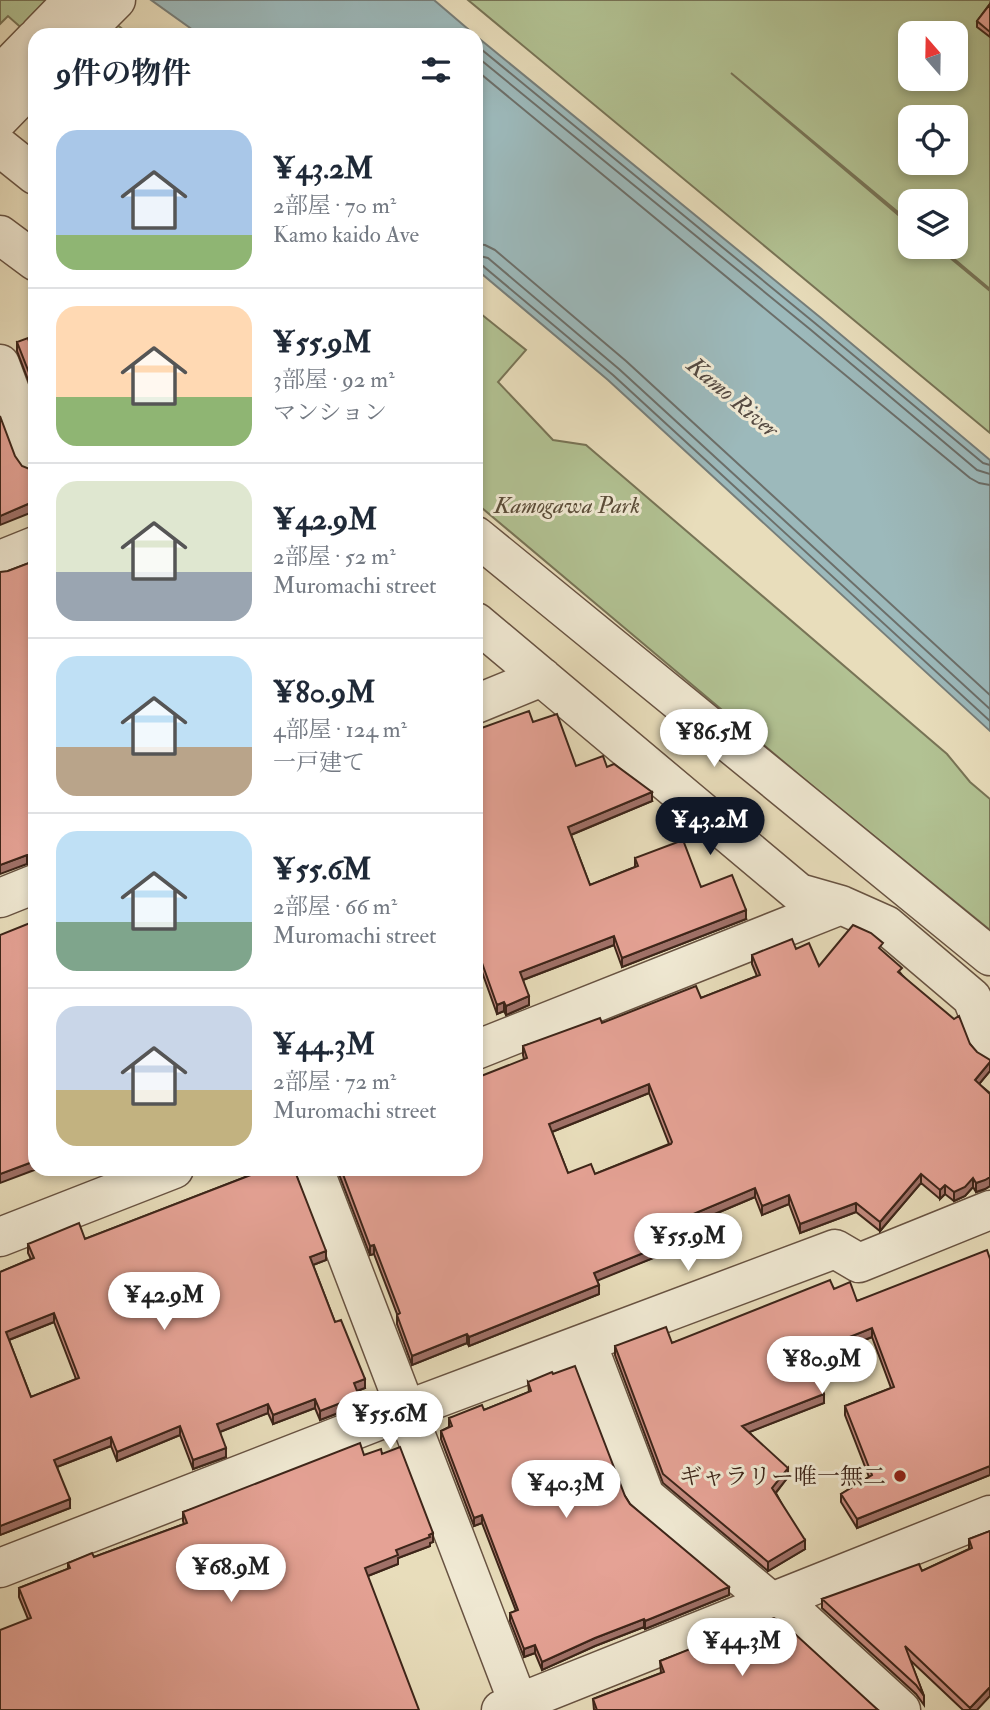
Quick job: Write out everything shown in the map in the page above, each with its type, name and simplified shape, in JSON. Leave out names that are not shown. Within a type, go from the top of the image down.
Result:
[{"type":"street","points":[[46,28],[73,0]]},
{"type":"street","points":[[88,28],[116,0]]},
{"type":"street","points":[[14,93],[28,59]]},
{"type":"street","points":[[0,147],[28,169]]},
{"type":"street","points":[[0,235],[28,256]]},
{"type":"street","points":[[1,370],[28,440]]},
{"type":"street","points":[[483,542],[990,956]]},
{"type":"street","points":[[0,560],[28,549]]},
{"type":"street","points":[[483,628],[799,893],[841,905],[886,925],[972,998],[990,1044]]},
{"type":"street","points":[[483,701],[542,677]]},
{"type":"street","points":[[0,898],[28,887]]},
{"type":"street","points":[[483,1047],[841,905]]},
{"type":"street","points":[[0,1237],[156,1176]]},
{"type":"street","points":[[317,1176],[406,1410],[514,1708],[770,1601],[990,1516]]},
{"type":"street","points":[[0,1568],[406,1410],[835,1249],[859,1263],[990,1210]]},
{"type":"street","points":[[586,1343],[645,1496],[770,1601],[796,1614],[901,1710]]},
{"type":"green space","points":[[0,0],[86,0],[121,28],[28,28],[28,34],[8,16],[0,24]]},
{"type":"green space","points":[[468,0],[990,0],[990,289],[954,259],[968,259],[968,189],[898,189],[898,212],[731,73],[898,215],[898,259],[951,259],[990,291],[990,433]]},
{"type":"green space","name":"Kamogawa Park","points":[[483,316],[526,350],[498,382],[553,440],[586,445],[947,754],[970,782],[990,799],[990,930],[816,789],[483,509]]},
{"type":"water","points":[[151,0],[434,0],[467,28],[190,28]]},
{"type":"water","name":"Kamo River","points":[[483,42],[990,460],[990,731],[608,380],[483,275]]},
{"type":"building","points":[[990,4],[990,32],[977,21]]},
{"type":"building","points":[[28,338],[28,370],[17,342]]},
{"type":"building","points":[[0,416],[15,456],[22,466],[28,468],[28,504],[0,516]]},
{"type":"building","points":[[28,564],[28,855],[0,865],[0,572]]},
{"type":"building","points":[[529,711],[533,722],[557,714],[576,766],[603,756],[607,767],[614,764],[652,792],[568,827],[590,885],[638,866],[635,858],[683,840],[701,887],[732,875],[746,910],[622,958],[614,936],[520,972],[529,996],[506,1006],[504,1002],[497,1005],[483,966],[483,727]]},
{"type":"building","points":[[28,924],[28,1164],[0,1174],[0,935]]},
{"type":"building","points":[[853,925],[871,933],[883,943],[879,948],[902,968],[898,972],[954,1019],[959,1016],[970,1044],[990,1060],[975,1080],[990,1094],[990,1177],[976,1183],[973,1178],[965,1187],[954,1192],[945,1185],[940,1190],[921,1174],[880,1222],[856,1203],[800,1224],[789,1195],[762,1206],[755,1188],[667,1225],[673,1241],[594,1273],[599,1285],[469,1337],[467,1334],[412,1356],[397,1315],[400,1313],[374,1245],[370,1246],[344,1176],[483,1176],[483,1075],[527,1058],[523,1046],[600,1018],[602,1023],[696,986],[701,998],[760,975],[752,955],[792,939],[796,949],[809,943],[819,966]],"holes":[[[649,1084],[671,1144],[595,1174],[591,1164],[568,1173],[549,1124]]]},
{"type":"building","points":[[248,1176],[297,1176],[326,1251],[310,1257],[335,1322],[341,1320],[365,1379],[354,1383],[359,1396],[320,1411],[315,1399],[273,1415],[268,1404],[217,1424],[226,1448],[193,1460],[180,1426],[117,1452],[111,1437],[54,1460],[70,1499],[0,1526],[0,1272],[34,1258],[28,1244],[79,1223],[85,1239]],"holes":[[[54,1313],[79,1378],[31,1397],[6,1332]]]},
{"type":"building","points":[[987,1250],[990,1259],[990,1466],[857,1519],[841,1494],[872,1475],[845,1406],[894,1387],[872,1328],[809,1353],[824,1394],[742,1426],[788,1468],[772,1488],[805,1540],[768,1562],[663,1474],[615,1346],[666,1327],[672,1343],[830,1280],[834,1289],[850,1282],[857,1301]]},
{"type":"building","points":[[575,1366],[630,1504],[729,1587],[595,1638],[542,1662],[535,1645],[524,1649],[510,1613],[518,1610],[482,1515],[474,1518],[441,1431],[452,1426],[449,1418],[482,1405],[484,1410],[531,1391],[528,1382]]},
{"type":"building","points":[[360,1443],[364,1455],[381,1449],[382,1454],[400,1447],[433,1533],[430,1537],[396,1550],[398,1555],[365,1568],[419,1710],[0,1710],[0,1630],[31,1618],[19,1588],[70,1568],[68,1563],[92,1553],[94,1557],[187,1523],[183,1512]]},
{"type":"building","points":[[990,1531],[990,1687],[970,1708],[905,1646],[924,1696],[916,1685],[822,1599],[919,1564],[922,1571],[972,1548],[969,1539]]},
{"type":"building","points":[[774,1618],[783,1623],[878,1710],[597,1710],[593,1699],[664,1672],[660,1661]]},
{"type":"place","name":"ギャラリー唯一無二","points":[[900,1476]]}]
